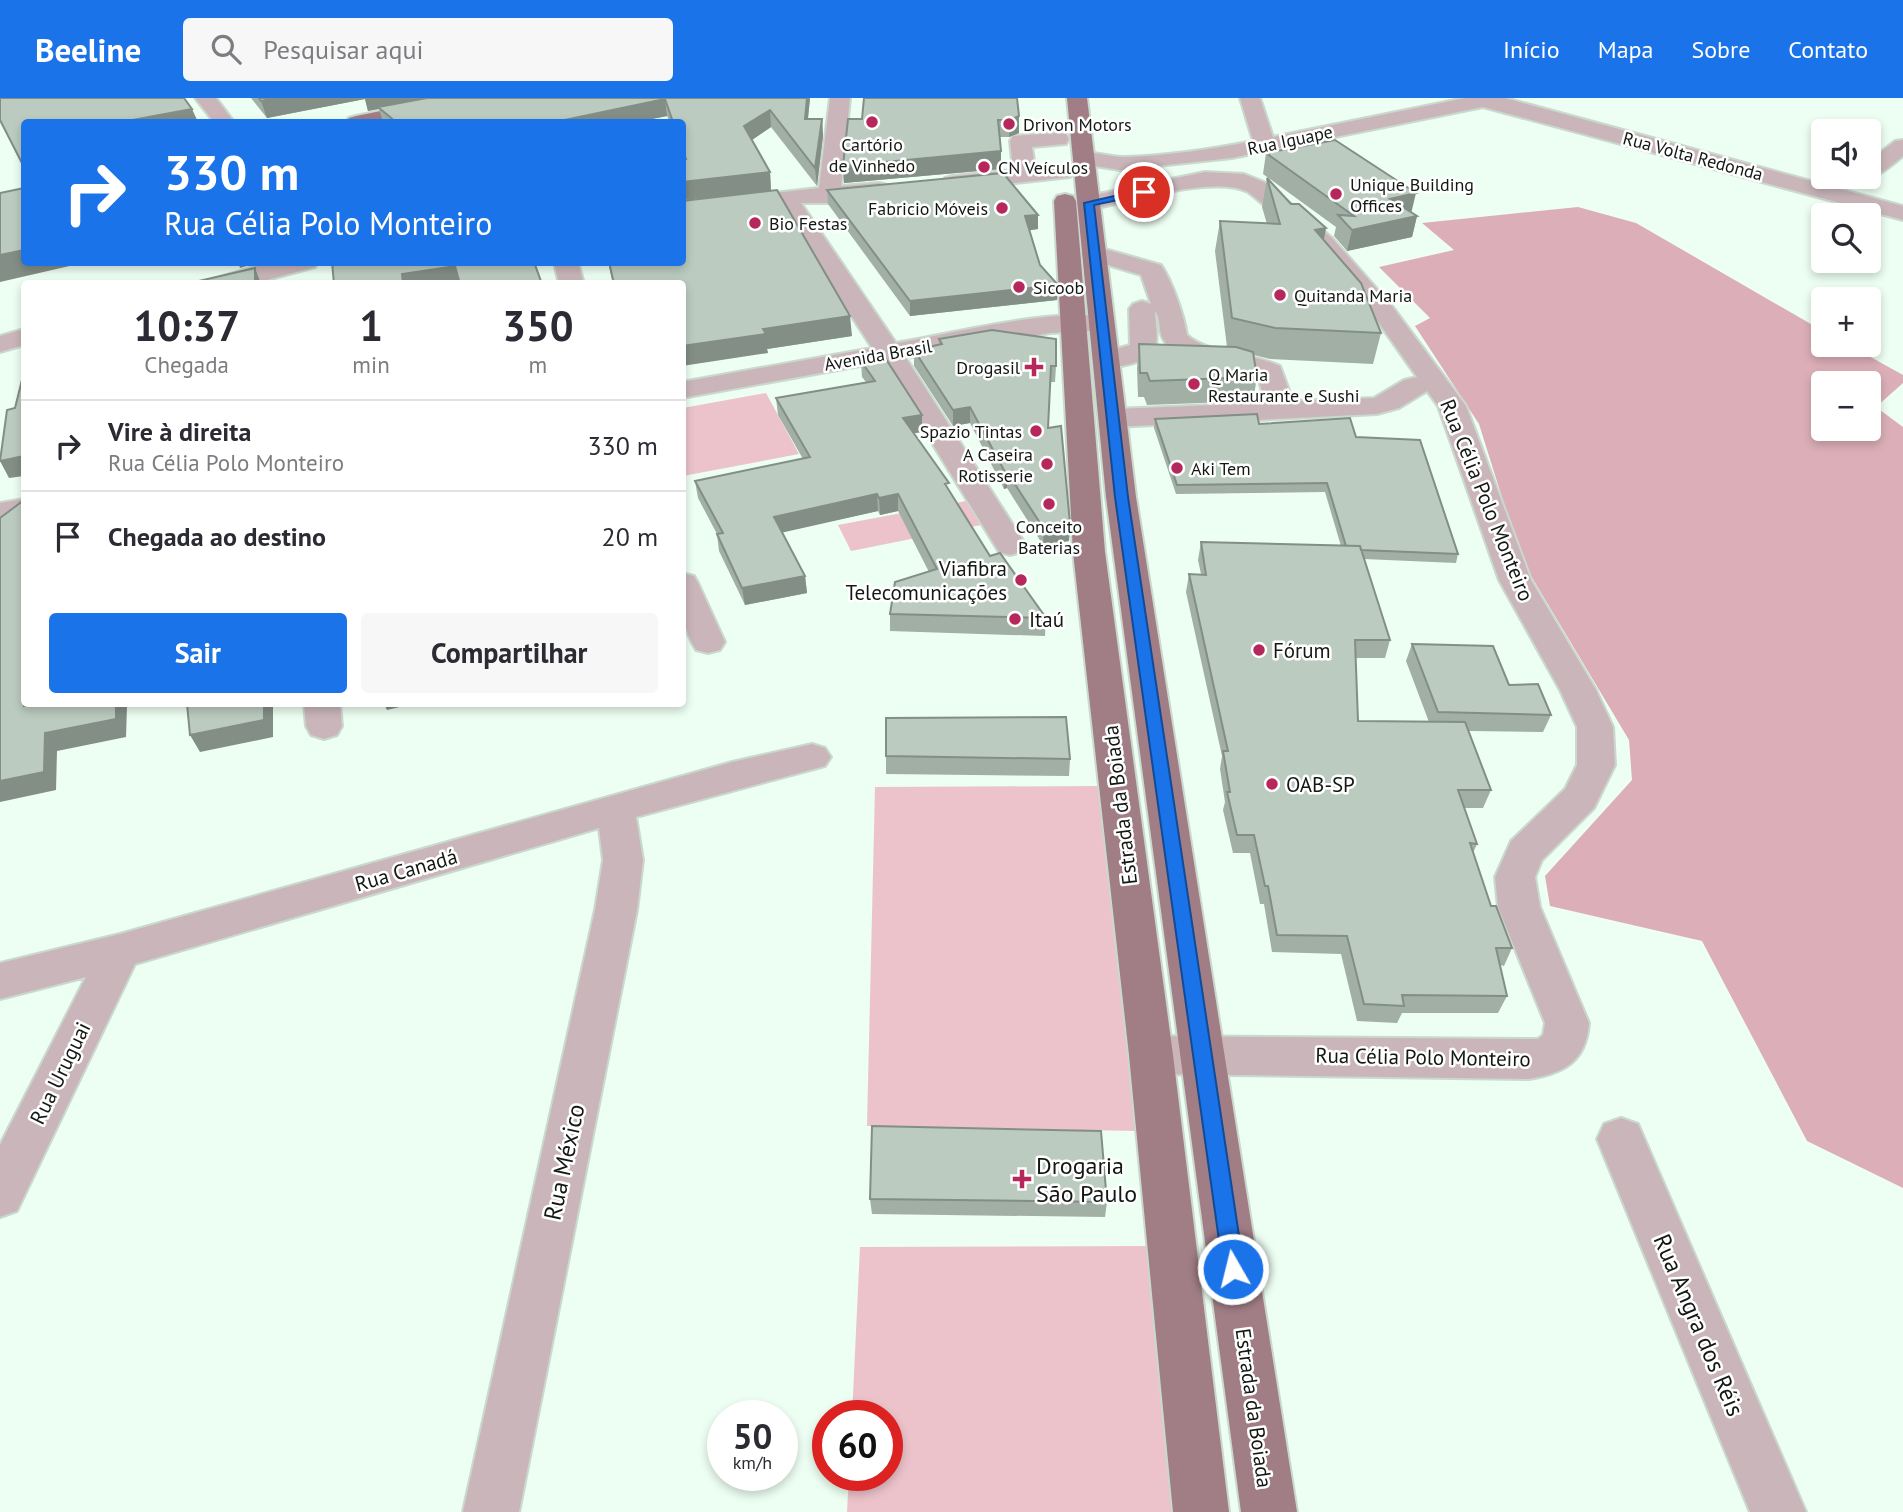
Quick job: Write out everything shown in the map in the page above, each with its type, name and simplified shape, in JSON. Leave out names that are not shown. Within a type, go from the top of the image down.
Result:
[{"type":"main road","name":"Estrada da Boiada","points":[[1077,98],[1084,158],[1105,188],[1094,253],[1091,321],[1089,552],[1151,1055],[1201,1512]]},
{"type":"main road","points":[[370,119],[467,99]]},
{"type":"main road","name":"Estrada da Boiada","points":[[1054,112],[1062,172],[1091,321],[1108,360],[1123,511],[1269,1512]]},
{"type":"street","points":[[205,98],[222,119]]},
{"type":"street","points":[[829,195],[840,98]]},
{"type":"street","points":[[1084,158],[1105,188],[1205,179],[1249,168],[1250,98]]},
{"type":"street","name":"Rua Iguape","points":[[1249,168],[1489,99]]},
{"type":"street","name":"Rua Volta Redonda","points":[[1489,99],[1903,213]]},
{"type":"street","points":[[1025,176],[1021,141],[1058,139]]},
{"type":"street","points":[[1881,162],[1903,146]]},
{"type":"street","name":"Rua Célia Polo Monteiro","points":[[1151,1055],[1529,1060],[1549,1057],[1562,1049],[1567,1037],[1567,1023],[1519,907],[1516,877],[1525,852],[1580,798],[1596,765],[1595,727],[1515,580],[1452,406],[1382,311],[1349,272],[1324,243],[1256,187],[1249,168]]},
{"type":"street","points":[[934,185],[1062,172]]},
{"type":"street","points":[[686,210],[786,197],[894,189]]},
{"type":"street","points":[[1836,195],[1844,189]]},
{"type":"street","points":[[786,197],[890,354],[1010,545]]},
{"type":"street","points":[[1094,253],[1152,270],[1153,308],[1143,346],[1139,352],[1108,360]]},
{"type":"street","points":[[243,280],[292,270]]},
{"type":"street","points":[[1153,308],[1171,315],[1174,337],[1186,348],[1200,354],[1251,363],[1270,372],[1282,411]]},
{"type":"street","name":"Avenida Brasil","points":[[686,389],[1010,331],[1091,321],[1153,308]]},
{"type":"street","points":[[0,344],[21,339]]},
{"type":"street","points":[[1114,418],[1377,406],[1389,402],[1414,386],[1435,382]]},
{"type":"street","points":[[0,512],[21,508]]},
{"type":"street","points":[[686,592],[708,642]]},
{"type":"street","name":"Rua Canadá","points":[[0,981],[120,951],[732,776],[812,757]]},
{"type":"street","name":"Rua México","points":[[491,1512],[617,910],[623,860],[616,810]]},
{"type":"street","name":"Rua Uruguai","points":[[0,1195],[120,951]]},
{"type":"street","name":"Rua Angra dos Réis","points":[[1621,1139],[1778,1512]]},
{"type":"shaded area","points":[[1578,207],[1636,223],[1811,324],[1811,357],[1871,357],[1903,375],[1903,383],[1881,403],[1881,371],[1811,371],[1811,441],[1881,441],[1881,411],[1903,427],[1903,1188],[1807,1141],[1702,941],[1550,906],[1545,876],[1632,780],[1629,740],[1522,561],[1479,424],[1415,326],[1430,318],[1379,267],[1454,250],[1422,223]]},
{"type":"shaded area","points":[[766,393],[799,454],[686,475],[686,407]]},
{"type":"shaded area","points":[[966,501],[981,525],[851,551],[838,525]]},
{"type":"shaded area","points":[[1101,786],[1136,1131],[867,1126],[875,787]]},
{"type":"shaded area","points":[[1153,1246],[1173,1512],[847,1512],[848,1491],[903,1491],[903,1400],[853,1400],[860,1247]]},
{"type":"building","points":[[0,98],[184,98],[192,109],[137,119],[21,119],[21,161],[0,120]]},
{"type":"building","points":[[427,98],[807,98],[805,119],[822,119],[815,168],[770,110],[744,126],[770,172],[686,182],[686,119],[672,119],[665,99],[569,119],[392,119],[378,107]]},
{"type":"building","points":[[864,98],[1017,98],[1019,116],[1010,120],[998,120],[1001,151],[843,166],[848,119],[862,119]]},
{"type":"building","points":[[1335,140],[1416,193],[1390,199],[1417,216],[1352,230],[1338,215],[1354,216],[1266,153]]},
{"type":"building","points":[[1003,173],[1038,215],[1025,216],[1040,265],[1058,285],[910,301],[827,190]]},
{"type":"building","points":[[1267,178],[1291,204],[1299,204],[1326,228],[1315,230],[1361,283],[1381,333],[1275,328],[1232,318],[1220,221],[1280,224]]},
{"type":"building","points":[[21,189],[21,251],[0,255],[0,193]]},
{"type":"building","points":[[777,190],[850,316],[763,329],[766,334],[686,345],[686,280],[613,280],[610,266],[686,266],[686,201]]},
{"type":"building","points":[[332,266],[455,266],[402,274],[403,280],[334,280]]},
{"type":"building","points":[[455,266],[535,266],[541,280],[459,280]]},
{"type":"building","points":[[255,268],[255,280],[203,280]]},
{"type":"building","points":[[992,330],[1056,339],[1056,366],[1051,366],[1048,428],[1061,426],[1070,524],[1044,529],[1005,472],[970,407],[953,410],[914,350],[942,344],[939,339]]},
{"type":"building","points":[[1139,344],[1236,347],[1253,352],[1257,377],[1150,381],[1147,373],[1140,373]]},
{"type":"building","points":[[884,356],[922,415],[903,418],[949,483],[945,484],[990,556],[1000,553],[1046,618],[890,614],[895,582],[937,569],[898,494],[879,498],[877,494],[774,517],[805,576],[742,588],[717,534],[723,533],[695,481],[810,457],[776,398],[875,381],[861,361]]},
{"type":"building","points":[[21,384],[21,457],[0,461],[7,410],[15,408]]},
{"type":"building","points":[[1257,414],[1259,424],[1350,418],[1356,437],[1420,440],[1458,554],[1361,550],[1360,546],[1346,546],[1327,483],[1177,485],[1155,419]]},
{"type":"building","points":[[21,502],[21,707],[116,707],[116,719],[45,733],[44,772],[0,781],[0,518]]},
{"type":"building","points":[[1201,542],[1360,546],[1390,640],[1355,640],[1358,721],[1465,722],[1491,790],[1458,790],[1477,844],[1470,843],[1491,906],[1496,906],[1512,948],[1496,948],[1507,996],[1402,995],[1404,1006],[1364,1004],[1347,936],[1277,935],[1268,886],[1265,886],[1254,835],[1237,835],[1227,792],[1230,792],[1223,751],[1228,751],[1189,574],[1206,575]]},
{"type":"building","points":[[1412,644],[1493,646],[1509,685],[1538,684],[1551,715],[1438,712]]},
{"type":"building","points":[[187,707],[264,707],[264,720],[190,735]]},
{"type":"building","points":[[1066,717],[1070,759],[886,756],[886,718]]},
{"type":"building","points":[[872,1126],[1101,1131],[1107,1202],[870,1199]]},
{"type":"place","name":"Cartório de Vinhedo","points":[[872,122]]},
{"type":"place","name":"Drivon Motors","points":[[1009,124]]},
{"type":"place","name":"CN Veículos","points":[[984,167]]},
{"type":"place","name":"Unique Building Offices","points":[[1336,194]]},
{"type":"place","name":"Fabricio Móveis","points":[[1002,208]]},
{"type":"place","name":"Bio Festas","points":[[755,223]]},
{"type":"place","name":"Sicoob","points":[[1019,287]]},
{"type":"place","name":"Quitanda Maria","points":[[1280,295]]},
{"type":"place","name":"Drogasil","points":[[1034,367]]},
{"type":"place","name":"Q Maria Restaurante e Sushi","points":[[1194,384]]},
{"type":"place","name":"Spazio Tintas","points":[[1036,431]]},
{"type":"place","name":"A Caseira Rotisserie","points":[[1047,464]]},
{"type":"place","name":"Aki Tem","points":[[1177,468]]},
{"type":"place","name":"Conceito Baterias","points":[[1049,504]]},
{"type":"place","name":"Viafibra Telecomunicações","points":[[1021,580]]},
{"type":"place","name":"Itaú","points":[[1015,619]]},
{"type":"place","name":"Fórum","points":[[1259,650]]},
{"type":"place","name":"OAB-SP","points":[[1272,784]]},
{"type":"place","name":"Drogaria São Paulo","points":[[1022,1179]]},
{"type":"route","points":[[1144,192],[1089,203],[1121,497],[1233,1269]]}]
